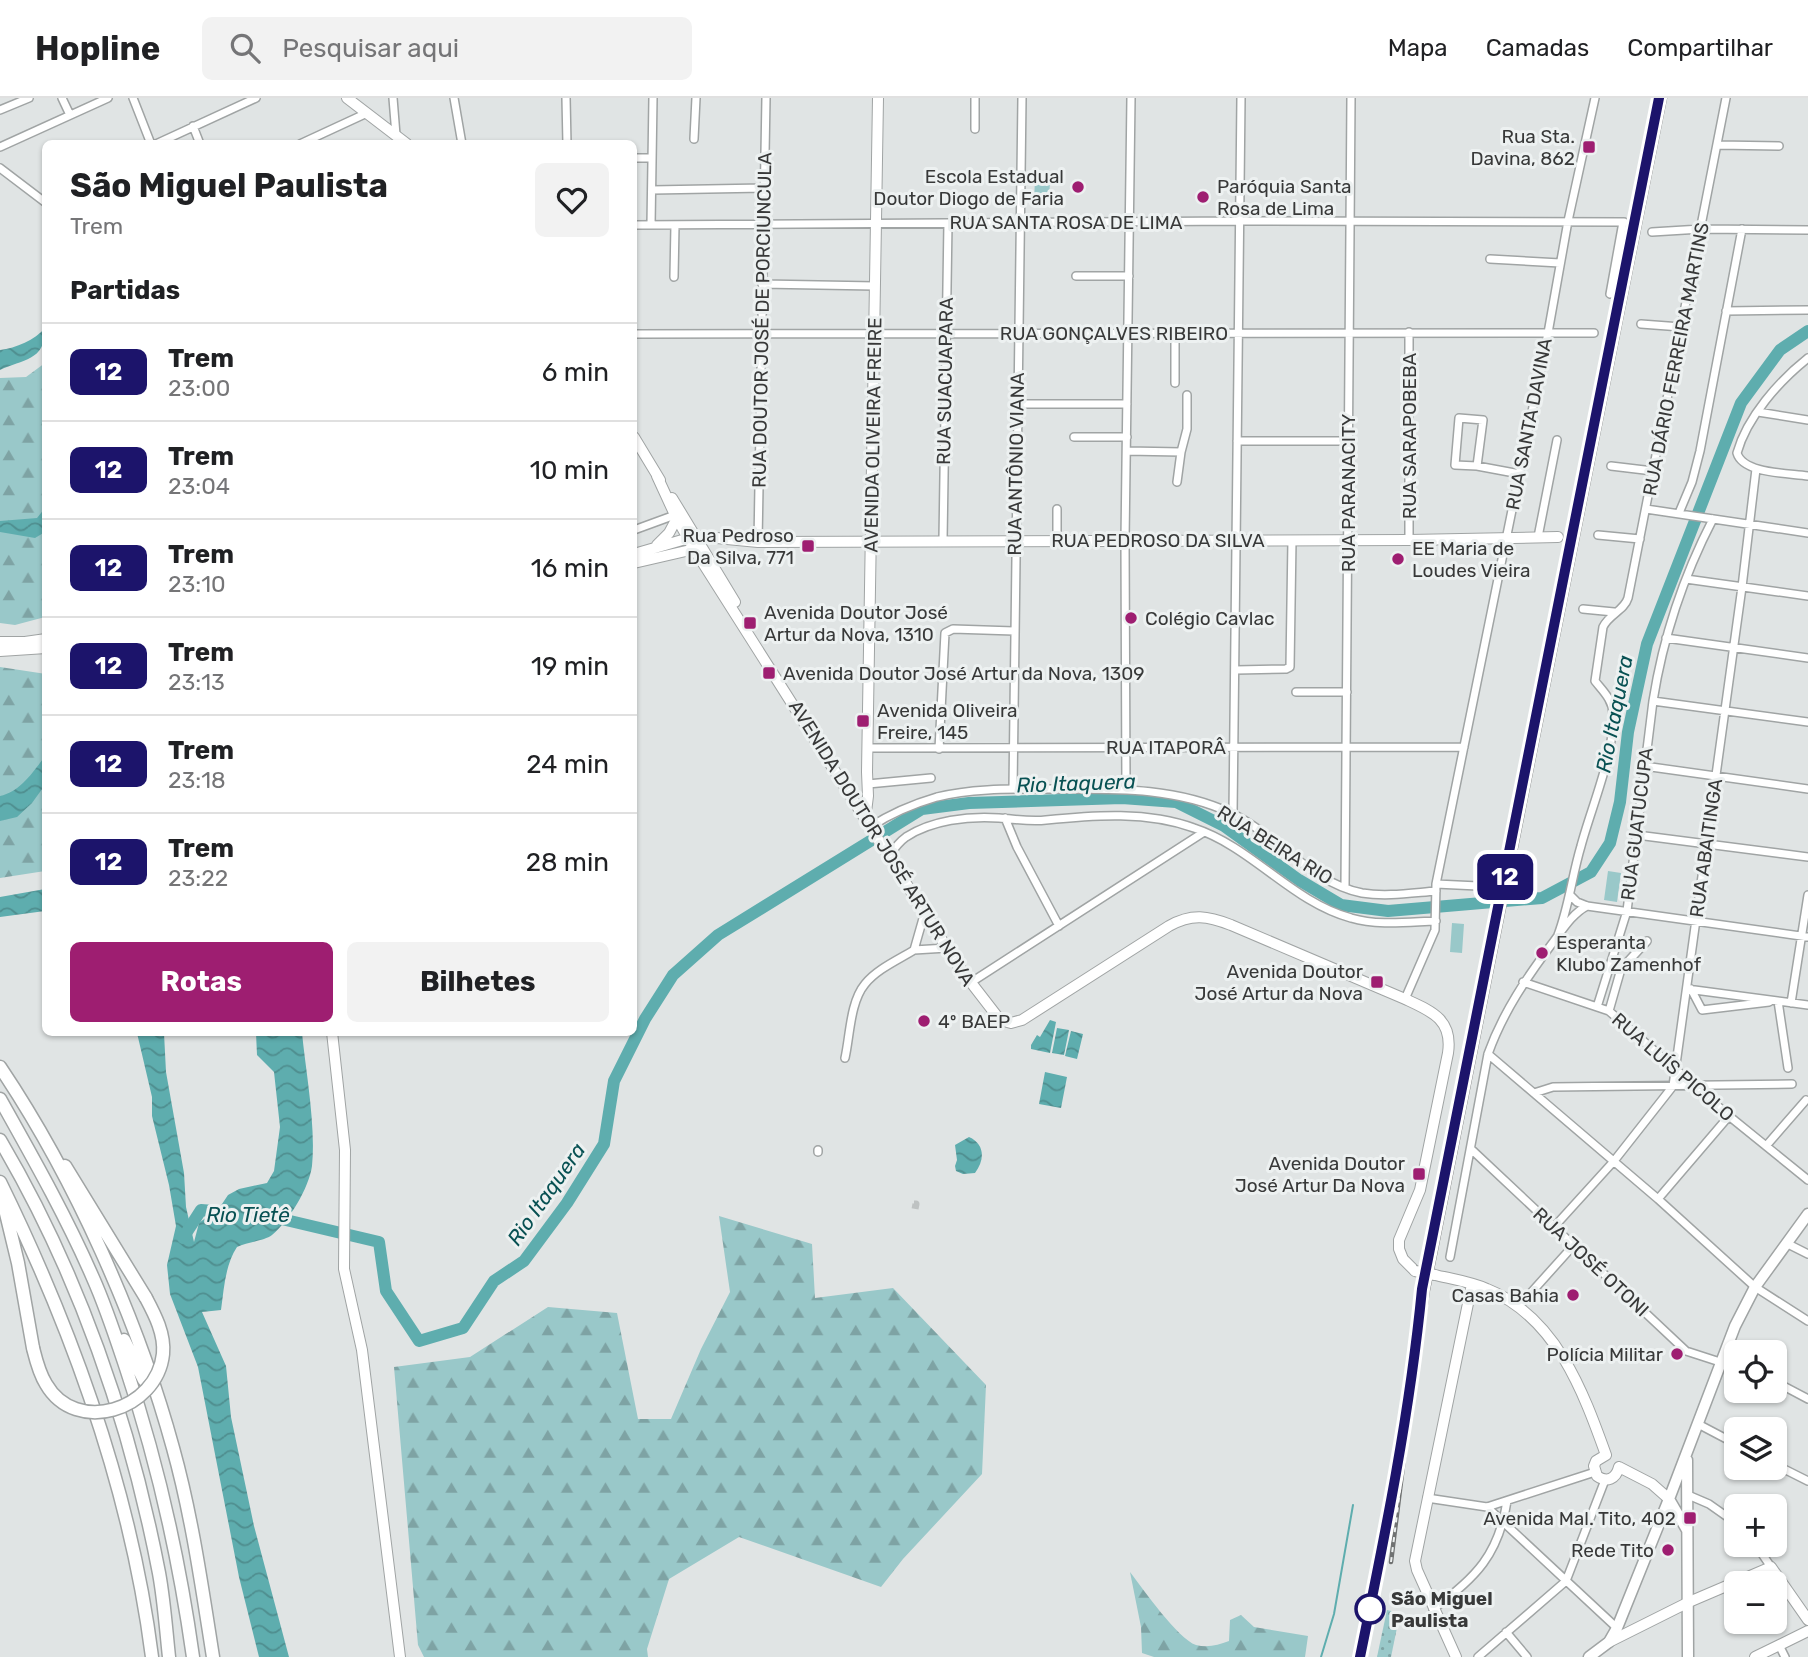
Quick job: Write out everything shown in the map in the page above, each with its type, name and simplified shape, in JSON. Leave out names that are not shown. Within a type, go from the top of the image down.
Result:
[{"type":"highway","points":[[0,1067],[46,1141],[100,1250],[127,1314],[173,1448],[189,1520],[213,1657]]},
{"type":"highway","points":[[0,1099],[48,1183],[146,1385],[173,1448]]},
{"type":"highway","points":[[0,1140],[60,1254],[99,1351],[141,1494],[159,1574],[169,1657]]},
{"type":"highway","points":[[0,1191],[11,1230],[33,1348],[46,1386],[60,1400],[77,1409],[96,1413],[116,1411],[134,1403],[148,1390],[159,1373],[163,1354],[162,1334],[146,1298],[72,1175],[46,1141]]},
{"type":"highway","points":[[0,1182],[32,1247],[57,1308],[106,1448],[145,1607],[152,1657]]},
{"type":"highway","points":[[94,1280],[116,1337],[158,1470],[175,1547],[193,1657]]},
{"type":"main road","points":[[346,98],[402,140]]},
{"type":"main road","name":"AVENIDA OLIVEIRA FREIRE","points":[[866,823],[878,98]]},
{"type":"main road","name":"AVENIDA DOUTOR JOSÉ ARTUR NOVA","points":[[637,449],[657,477],[725,598],[757,645],[924,915],[970,983],[997,1017],[1016,1023],[1176,922],[1204,916],[1405,999],[1438,1017],[1447,1030],[1449,1042],[1420,1190],[1399,1240],[1399,1249],[1403,1259],[1415,1271],[1487,1289],[1519,1306],[1542,1328],[1563,1355],[1606,1455]]},
{"type":"main road","name":"AVENIDA DOUTOR JOSÉ ARTUR NOVA","points":[[657,477],[676,517],[692,537]]},
{"type":"main road","points":[[651,549],[662,542],[676,517]]},
{"type":"main road","points":[[637,553],[692,537]]},
{"type":"main road","name":"RUA PEDROSO DA SILVA","points":[[692,537],[758,542],[1558,537]]},
{"type":"main road","points":[[637,562],[698,548],[715,540]]},
{"type":"main road","name":"AVENIDA DOUTOR JOSÉ ARTUR NOVA","points":[[698,548],[756,637],[757,645]]},
{"type":"main road","points":[[673,554],[690,557],[725,598]]},
{"type":"main road","points":[[0,642],[42,640]]},
{"type":"main road","points":[[0,651],[42,648]]},
{"type":"main road","name":"AVENIDA OLIVEIRA FREIRE","points":[[866,823],[867,772]]},
{"type":"main road","points":[[332,1036],[344,1138],[344,1269],[362,1350],[400,1657]]},
{"type":"main road","points":[[1609,1642],[1670,1499],[1735,1326],[1755,1287],[1808,1214]]},
{"type":"main road","points":[[1456,1657],[1415,1565],[1472,1284]]},
{"type":"main road","points":[[1687,1454],[1688,1657]]},
{"type":"main road","points":[[1619,1467],[1614,1477],[1605,1480],[1595,1472],[1596,1461],[1606,1455],[1615,1459],[1619,1467],[1652,1484],[1670,1499],[1688,1532]]},
{"type":"main road","points":[[1588,1657],[1609,1642],[1689,1602],[1771,1567],[1808,1620]]},
{"type":"main road","points":[[1755,1657],[1808,1631]]},
{"type":"street","points":[[0,110],[29,98]]},
{"type":"street","points":[[62,98],[69,116]]},
{"type":"street","points":[[0,147],[108,98]]},
{"type":"street","points":[[133,98],[152,140]]},
{"type":"street","points":[[163,140],[256,98]]},
{"type":"street","points":[[393,98],[396,135]]},
{"type":"street","points":[[454,98],[461,140]]},
{"type":"street","points":[[566,98],[567,140]]},
{"type":"street","points":[[651,225],[653,98]]},
{"type":"street","points":[[694,139],[696,98]]},
{"type":"street","name":"RUA DOUTOR JOSÉ DE PORCIUNCULA","points":[[758,542],[766,98]]},
{"type":"street","points":[[975,98],[975,129]]},
{"type":"street","name":"RUA ANTÔNIO VIANA","points":[[1013,789],[1022,98]]},
{"type":"street","points":[[1126,789],[1125,540],[1131,98]]},
{"type":"street","points":[[1233,814],[1241,98]]},
{"type":"street","name":"RUA PARANACITY","points":[[1345,887],[1351,98]]},
{"type":"street","name":"RUA SANTA DAVINA","points":[[1405,999],[1431,942],[1436,918],[1436,890],[1568,221],[1595,98]]},
{"type":"street","name":"RUA DÁRIO FERREIRA MARTINS","points":[[1572,894],[1579,850],[1598,792],[1611,736],[1613,714],[1608,697],[1595,681],[1603,627],[1614,612],[1627,603],[1726,98]]},
{"type":"street","points":[[309,140],[367,113]]},
{"type":"street","points":[[193,126],[198,140]]},
{"type":"street","points":[[1718,145],[1779,146]]},
{"type":"street","points":[[637,158],[652,158]]},
{"type":"street","points":[[0,168],[42,200]]},
{"type":"street","points":[[652,190],[764,188]]},
{"type":"street","points":[[37,196],[42,194]]},
{"type":"street","name":"RUA SANTA ROSA DE LIMA","points":[[637,225],[1239,220],[1624,222],[1610,294]]},
{"type":"street","name":"RUA SUACUAPARA","points":[[943,540],[948,223]]},
{"type":"street","points":[[674,277],[675,225]]},
{"type":"street","points":[[1652,232],[1701,229],[1808,230]]},
{"type":"street","points":[[1682,513],[1698,461],[1742,229]]},
{"type":"street","points":[[1490,259],[1560,263]]},
{"type":"street","points":[[1076,276],[1129,276]]},
{"type":"street","points":[[762,284],[875,286]]},
{"type":"street","points":[[1726,311],[1808,310]]},
{"type":"street","points":[[1641,324],[1682,327]]},
{"type":"street","name":"RUA SARAPOBEBA","points":[[1409,332],[1409,540]]},
{"type":"street","points":[[1175,333],[1175,383]]},
{"type":"street","name":"RUA GONÇALVES RIBEIRO","points":[[637,334],[1594,333]]},
{"type":"street","points":[[1808,358],[1782,382],[1758,412],[1737,453],[1739,460],[1756,469],[1808,476]]},
{"type":"street","points":[[1177,482],[1187,429],[1187,395]]},
{"type":"street","points":[[1018,404],[1127,404]]},
{"type":"street","points":[[1758,412],[1808,420]]},
{"type":"street","points":[[1477,466],[1481,419],[1458,419],[1454,463],[1457,466],[1477,466],[1520,474]]},
{"type":"street","points":[[1073,437],[1127,437]]},
{"type":"street","points":[[1538,537],[1557,440]]},
{"type":"street","points":[[1237,441],[1349,441]]},
{"type":"street","points":[[1127,451],[1181,452]]},
{"type":"street","points":[[1611,466],[1653,471]]},
{"type":"street","name":"RUA ABAITINGA","points":[[1554,1227],[1614,1161],[1673,1086],[1689,989],[1756,469]]},
{"type":"street","points":[[1057,509],[1057,541]]},
{"type":"street","points":[[1646,509],[1808,533]]},
{"type":"street","points":[[637,529],[676,517]]},
{"type":"street","points":[[1710,518],[1666,638],[1808,658]]},
{"type":"street","points":[[1598,535],[1640,538]]},
{"type":"street","points":[[1236,670],[1290,667],[1292,540]]},
{"type":"street","points":[[1686,579],[1808,596]]},
{"type":"street","points":[[1583,609],[1614,612]]},
{"type":"street","points":[[939,749],[944,639],[948,631],[1014,631]]},
{"type":"street","name":"RUA GUATUCUPA","points":[[1597,1007],[1627,911],[1653,701],[1666,638]]},
{"type":"street","points":[[1296,692],[1347,692]]},
{"type":"street","points":[[1653,701],[1808,722]]},
{"type":"street","name":"RUA ITAPORÂ","points":[[867,748],[1464,747]]},
{"type":"street","points":[[1644,766],[1808,789]]},
{"type":"street","points":[[868,784],[931,778]]},
{"type":"street","name":"RUA BEIRA RIO","points":[[866,823],[939,797],[972,792],[1013,789],[1126,789],[1185,796],[1233,814],[1320,874],[1359,892],[1385,895],[1478,886]]},
{"type":"street","points":[[886,853],[903,839],[931,826],[969,817],[1031,821],[1079,816],[1150,817],[1180,823],[1239,849],[1318,904],[1346,917],[1373,922],[1436,918]]},
{"type":"street","points":[[1005,818],[1017,847],[1059,926]]},
{"type":"street","points":[[970,983],[1204,832]]},
{"type":"street","points":[[1637,835],[1808,857]]},
{"type":"street","points":[[1572,894],[1577,902],[1587,906],[1805,936]]},
{"type":"street","points":[[1558,935],[1572,894]]},
{"type":"street","points":[[1791,1003],[1805,936],[1808,895]]},
{"type":"street","points":[[1450,1257],[1488,1054],[1503,1018],[1523,982],[1578,911],[1587,906]]},
{"type":"street","points":[[914,950],[924,915]]},
{"type":"street","points":[[1609,1011],[1621,969],[1647,942]]},
{"type":"street","points":[[845,1058],[857,1002],[865,984],[884,968],[914,950],[947,948]]},
{"type":"street","points":[[1610,965],[1614,971],[1621,969]]},
{"type":"street","name":"RUA LUÍS PICOLO","points":[[1523,982],[1609,1011],[1676,1071],[1808,1180]]},
{"type":"street","points":[[1689,989],[1808,1004]]},
{"type":"street","points":[[1689,989],[1701,1010],[1777,1001]]},
{"type":"street","points":[[1777,1001],[1788,1068]]},
{"type":"street","points":[[1488,1054],[1658,1199],[1755,1287],[1808,1321]]},
{"type":"street","points":[[1534,1093],[1553,1087],[1792,1084]]},
{"type":"street","points":[[1766,1146],[1806,1100]]},
{"type":"street","points":[[1658,1199],[1729,1116]]},
{"type":"street","name":"RUA JOSÉ OTONI","points":[[1471,1149],[1686,1351],[1722,1359]]},
{"type":"street","points":[[1786,1243],[1808,1254]]},
{"type":"street","points":[[1519,1306],[1573,1246]]},
{"type":"street","points":[[1787,1388],[1808,1399]]},
{"type":"street","points":[[1698,1424],[1724,1438]]},
{"type":"street","points":[[1787,1470],[1808,1481]]},
{"type":"street","points":[[1427,1497],[1487,1507],[1595,1472]]},
{"type":"street","points":[[1478,1657],[1566,1581],[1605,1480]]},
{"type":"street","points":[[1688,1495],[1709,1504],[1724,1515]]},
{"type":"street","points":[[1433,1609],[1459,1590],[1484,1564],[1504,1523],[1507,1500]]},
{"type":"street","points":[[1487,1507],[1617,1628]]},
{"type":"street","points":[[1764,1557],[1771,1567]]},
{"type":"street","points":[[1506,1632],[1527,1657]]},
{"type":"street","points":[[1779,1646],[1785,1657]]},
{"type":"green space","points":[[1035,178],[1050,179],[1049,203],[1034,203]]},
{"type":"green space","points":[[42,365],[42,618],[15,625],[0,623],[0,378],[26,377]]},
{"type":"green space","points":[[0,667],[42,673],[42,871],[0,878]]},
{"type":"green space","points":[[1608,871],[1621,873],[1617,902],[1604,900]]},
{"type":"green space","points":[[1452,923],[1464,924],[1462,953],[1450,952]]},
{"type":"green space","points":[[719,1216],[812,1244],[815,1298],[893,1288],[986,1385],[982,1474],[903,1559],[881,1587],[739,1537],[669,1579],[647,1649],[648,1657],[424,1657],[418,1645],[394,1367],[470,1357],[548,1307],[617,1313],[638,1419],[671,1419],[701,1349],[730,1292]]},
{"type":"green space","points":[[1130,1572],[1171,1624],[1196,1645],[1213,1646],[1229,1641],[1230,1620],[1241,1615],[1254,1627],[1308,1636],[1305,1657],[1154,1657],[1142,1653],[1141,1627]]},
{"type":"green space","points":[[1387,1610],[1400,1613],[1391,1657],[1377,1657]]},
{"type":"water","points":[[42,331],[42,347],[37,353],[25,361],[0,370],[0,350],[25,343]]},
{"type":"water","points":[[42,512],[42,534],[35,538],[0,532],[0,521],[37,518]]},
{"type":"water","points":[[42,760],[42,789],[17,817],[0,821],[0,796],[20,786]]},
{"type":"water","points":[[42,890],[42,911],[0,917],[0,897]]},
{"type":"water","points":[[1050,1020],[1056,1022],[1050,1053],[1031,1049],[1037,1035],[1040,1037]]},
{"type":"water","points":[[1057,1028],[1069,1030],[1064,1055],[1052,1053]]},
{"type":"water","points":[[1071,1031],[1083,1034],[1077,1059],[1065,1056]]},
{"type":"water","points":[[138,1036],[164,1036],[166,1072],[184,1173],[186,1207],[194,1242],[199,1223],[220,1207],[228,1195],[239,1189],[267,1183],[274,1171],[280,1127],[274,1072],[257,1055],[256,1036],[302,1036],[313,1134],[312,1166],[307,1184],[291,1213],[272,1235],[237,1247],[227,1269],[221,1310],[202,1312],[226,1366],[231,1417],[254,1526],[289,1657],[259,1657],[239,1577],[198,1367],[170,1294],[167,1265],[176,1226],[152,1116],[152,1097]]},
{"type":"water","points":[[1045,1072],[1067,1077],[1061,1108],[1039,1104]]},
{"type":"water","points":[[969,1137],[981,1148],[982,1158],[975,1173],[963,1174],[956,1171],[955,1145]]},
{"type":"waterway","name":"Rio Itaquera","points":[[637,1035],[673,975],[718,935],[922,809],[969,803],[1122,798],[1176,802],[1224,826],[1299,880],[1341,905],[1388,911],[1542,898],[1591,872],[1610,843],[1620,802],[1628,732],[1647,644],[1741,403],[1780,350],[1808,331]]},
{"type":"waterway","name":"Rio Itaquera","points":[[269,1216],[379,1242],[386,1291],[419,1341],[463,1328],[494,1281],[524,1261],[567,1203],[604,1144],[614,1081],[636,1036]]},
{"type":"waterway","name":"Rio Tietê","points":[[183,1238],[201,1210],[226,1212]]},
{"type":"waterway","points":[[1321,1657],[1334,1614],[1353,1505]]},
{"type":"tunnel","points":[[914,1204],[915,1209]]},
{"type":"railway","points":[[1391,1562],[1428,1290],[1665,98]]},
{"type":"railway","points":[[1380,1560],[1388,1522]]},
{"type":"train","name":"12","points":[[1360,1657],[1396,1477],[1416,1351],[1422,1289],[1659,98]]},
{"type":"place","name":"Rua Sta. Davina, 862","points":[[1589,147]]},
{"type":"place","name":"Escola Estadual Doutor Diogo de Faria","points":[[1078,187]]},
{"type":"place","name":"Paróquia Santa Rosa de Lima","points":[[1203,197]]},
{"type":"place","name":"Rua Pedroso Da Silva, 771","points":[[808,546]]},
{"type":"place","name":"EE Maria de Loudes Vieira","points":[[1398,559]]},
{"type":"place","name":"Colégio Cavlac","points":[[1131,618]]},
{"type":"place","name":"Avenida Doutor José Artur da Nova, 1310","points":[[750,623]]},
{"type":"place","name":"Avenida Doutor José Artur da Nova, 1309","points":[[769,673]]},
{"type":"place","name":"Avenida Oliveira Freire, 145","points":[[863,721]]},
{"type":"place","name":"Esperanta Klubo Zamenhof","points":[[1542,953]]},
{"type":"place","name":"Avenida Doutor José Artur da Nova","points":[[1377,982]]},
{"type":"place","name":"4º BAEP","points":[[924,1021]]},
{"type":"place","name":"Avenida Doutor José Artur Da Nova","points":[[1419,1174]]},
{"type":"place","name":"Casas Bahia","points":[[1573,1295]]},
{"type":"place","name":"Polícia Militar","points":[[1677,1354]]},
{"type":"place","name":"Avenida Mal. Tito, 402","points":[[1690,1518]]},
{"type":"place","name":"Rede Tito","points":[[1668,1550]]},
{"type":"place","name":"São Miguel Paulista","points":[[1370,1609]]}]
